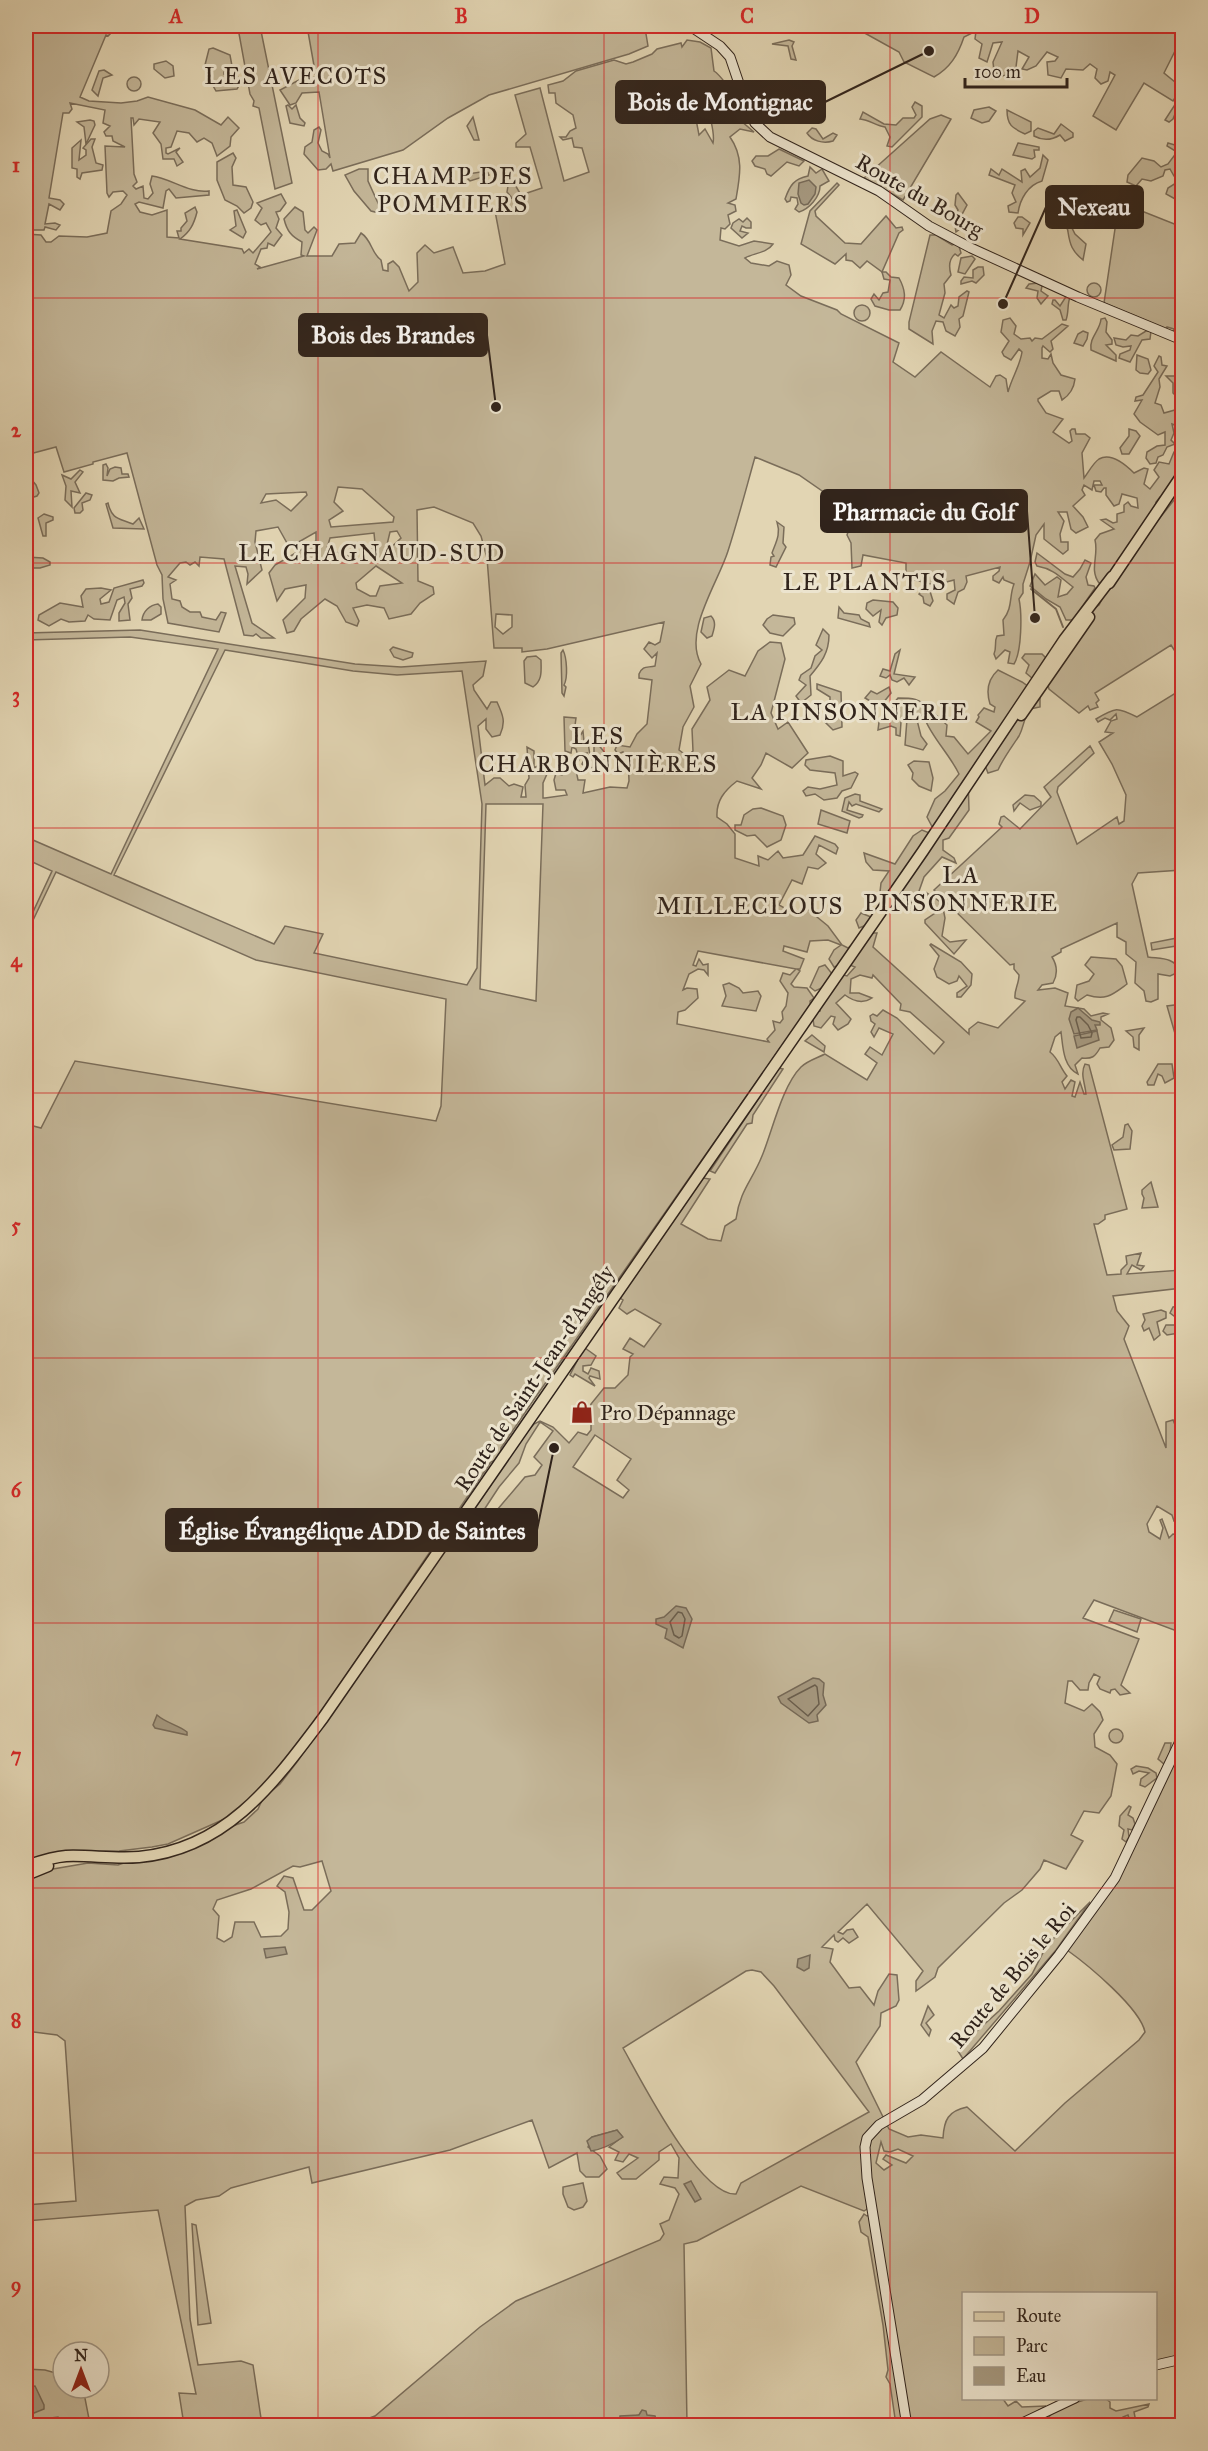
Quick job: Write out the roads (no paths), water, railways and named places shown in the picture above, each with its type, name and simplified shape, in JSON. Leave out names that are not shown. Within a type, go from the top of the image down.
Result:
[{"type":"main road","name":"Route de Saint-Jean-d'Angély","points":[[26,1875],[56,1864],[100,1858],[152,1855],[186,1846],[210,1835],[236,1818],[279,1777],[343,1689],[936,831],[1058,649],[1099,592],[1112,578],[1182,475]]},
{"type":"main road","name":"Route de Saint-Jean-d'Angély","points":[[26,1866],[65,1856],[100,1858]]},
{"type":"street","name":"Route du Bourg","points":[[690,26],[720,46],[730,57],[749,113],[755,123],[770,137],[879,191],[929,226],[971,248],[1078,297],[1182,340]]},
{"type":"street","name":"Route de Bois le Roi","points":[[907,2426],[867,2178],[865,2147],[867,2138],[879,2125],[922,2100],[983,2048],[1059,1955],[1115,1878],[1182,1737]]},
{"type":"street","points":[[1157,2365],[1182,2359]]},
{"type":"street","points":[[1016,2426],[1071,2400]]},
{"type":"water","points":[[809,180],[816,187],[815,194],[808,204],[804,205],[798,194],[799,183]]},
{"type":"water","points":[[1078,1008],[1092,1020],[1100,1022],[1100,1025],[1095,1025],[1097,1030],[1074,1034],[1069,1019],[1071,1012]]},
{"type":"water","points":[[1097,1031],[1099,1040],[1077,1048],[1074,1036]]},
{"type":"water","points":[[676,1606],[686,1608],[692,1619],[683,1648],[665,1638],[667,1629],[656,1624],[656,1619],[664,1617]]},
{"type":"water","points":[[813,1678],[824,1683],[823,1695],[826,1705],[817,1715],[818,1721],[809,1723],[781,1703],[778,1697]]},
{"type":"water","points":[[157,1715],[187,1732],[187,1735],[155,1728],[153,1725]]},
{"type":"water","points":[[285,1947],[287,1954],[266,1958],[264,1949]]},
{"type":"water","points":[[810,1955],[809,1968],[804,1971],[797,1967],[798,1959]]},
{"type":"water","points":[[617,2130],[623,2137],[608,2146],[591,2151],[587,2141],[592,2137]]},
{"type":"water","points":[[691,2181],[701,2199],[695,2202],[684,2184]]},
{"type":"water","points":[[35,2386],[44,2409],[34,2413],[28,2400],[27,2387]]},
{"type":"water","points":[[642,2410],[646,2411],[647,2415],[655,2416],[657,2422],[655,2425],[619,2425],[620,2416],[639,2415]]},
{"type":"waterway","points":[[1031,589],[1056,609],[1063,627]]},
{"type":"place","name":"Bois de Montignac","points":[[929,51]]},
{"type":"place","name":"Nexeau","points":[[1003,304]]},
{"type":"place","name":"Bois des Brandes","points":[[496,407]]},
{"type":"place","name":"Pharmacie du Golf","points":[[1035,618]]},
{"type":"place","name":"Pro Dépannage","points":[[582,1412]]},
{"type":"place","name":"Église Évangélique ADD de Saintes","points":[[554,1448]]},
{"type":"district","name":"LES AVECOTS","points":[[296,76]]},
{"type":"district","name":"CHAMP DES POMMIERS","points":[[453,190]]},
{"type":"district","name":"LE CHAGNAUD-SUD","points":[[372,553]]},
{"type":"district","name":"LE PLANTIS","points":[[865,582]]},
{"type":"district","name":"LA PINSONNERIE","points":[[850,712]]},
{"type":"district","name":"LES CHARBONNIÈRES","points":[[598,750]]},
{"type":"district","name":"LA PINSONNERIE","points":[[961,889]]},
{"type":"district","name":"MILLECLOUS","points":[[750,906]]}]
